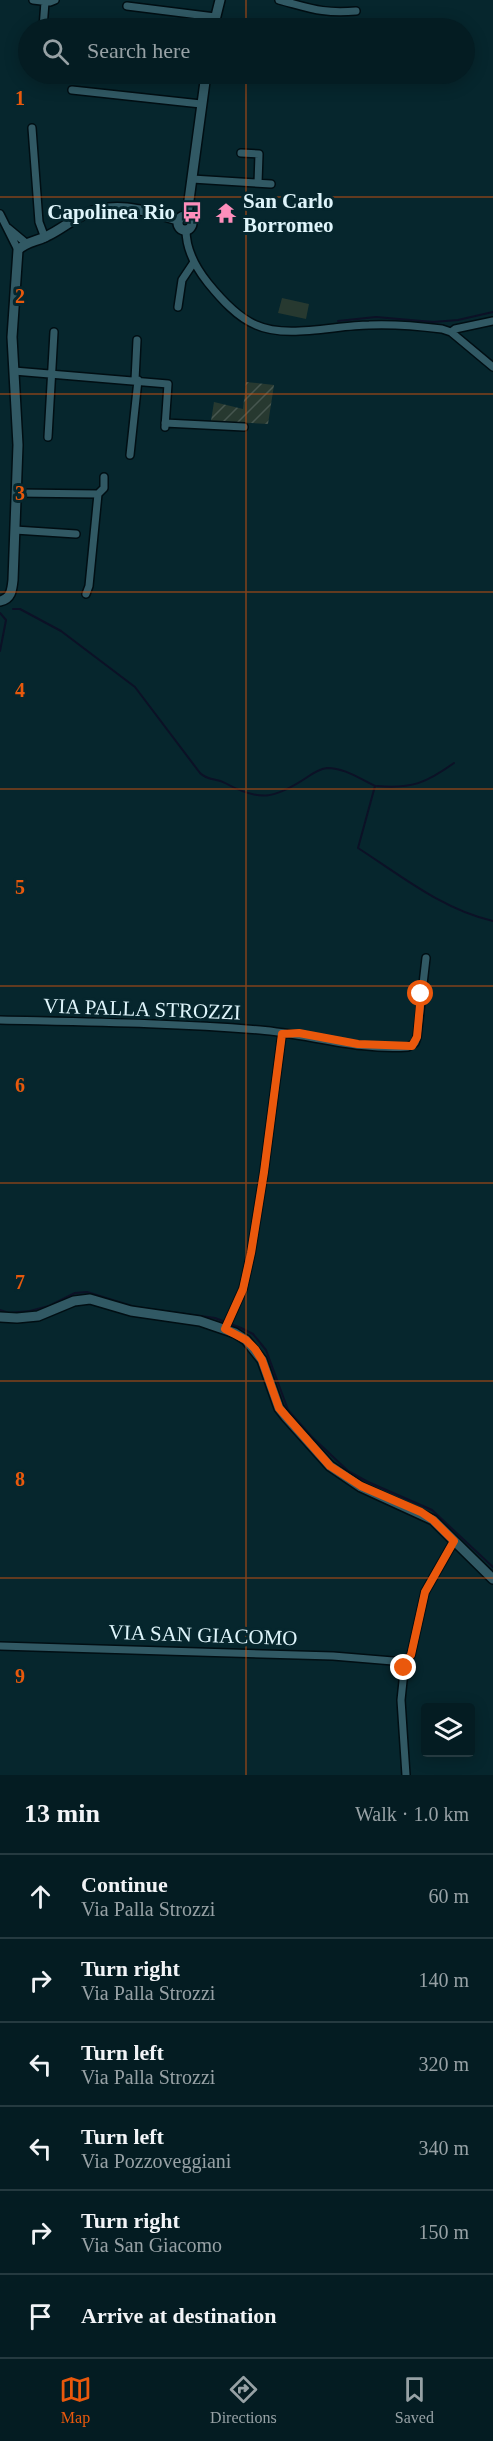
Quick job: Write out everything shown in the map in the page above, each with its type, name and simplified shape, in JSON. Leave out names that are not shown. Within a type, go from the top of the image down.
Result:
[{"type":"street","points":[[33,0],[45,2],[55,0]]},
{"type":"street","points":[[127,6],[215,17],[220,0]]},
{"type":"street","points":[[279,0],[304,3],[308,9],[332,13],[356,11]]},
{"type":"street","points":[[44,18],[45,2]]},
{"type":"street","points":[[204,84],[192,179],[179,227],[186,230],[187,243],[194,262],[217,294],[240,315],[257,326],[271,330],[371,324],[432,328],[451,332],[493,367]]},
{"type":"street","points":[[72,90],[201,104]]},
{"type":"street","points":[[32,128],[39,222],[45,238]]},
{"type":"street","points":[[241,153],[260,152],[258,183]]},
{"type":"street","points":[[192,179],[272,184]]},
{"type":"street","points":[[18,250],[26,243],[45,238],[82,216],[107,207],[136,209],[182,218]]},
{"type":"street","points":[[0,214],[18,250],[12,326],[17,424],[17,493],[12,590],[9,597],[1,601]]},
{"type":"street","points":[[6,226],[26,243]]},
{"type":"street","points":[[178,307],[183,280],[194,262]]},
{"type":"street","points":[[451,332],[455,329],[493,321]]},
{"type":"street","points":[[48,437],[54,332]]},
{"type":"street","points":[[130,455],[137,340]]},
{"type":"street","points":[[14,371],[168,384],[165,425],[244,427]]},
{"type":"street","points":[[86,594],[98,494],[104,488],[104,477]]},
{"type":"street","points":[[17,493],[98,494]]},
{"type":"street","points":[[15,530],[76,534]]},
{"type":"street","name":"VIA PALLA STROZZI","points":[[0,1020],[205,1026],[262,1030],[282,1034],[299,1033],[358,1044],[412,1046],[417,1037],[426,958]]},
{"type":"street","points":[[228,1324],[243,1289],[254,1232],[282,1034]]},
{"type":"street","points":[[0,1317],[38,1316],[75,1301],[90,1299],[131,1311],[228,1324],[255,1349],[262,1360],[279,1408],[330,1466],[361,1486],[427,1516],[493,1579]]},
{"type":"street","points":[[406,1775],[401,1700],[405,1662],[411,1655],[425,1592],[454,1541]]},
{"type":"street","name":"VIA SAN GIACOMO","points":[[0,1646],[333,1656],[405,1662]]},
{"type":"green space","points":[[282,298],[309,304],[306,319],[278,313]]},
{"type":"green space","points":[[246,382],[274,385],[268,424],[211,421],[214,402],[243,409]]},
{"type":"waterway","points":[[338,321],[376,317],[433,322],[458,320],[493,312]]},
{"type":"waterway","points":[[13,609],[20,609],[61,631],[135,687],[200,773],[206,777],[222,781],[248,793],[267,796],[295,785],[316,771],[334,768],[375,786],[358,848],[439,900],[457,909],[493,921]]},
{"type":"waterway","points":[[0,613],[6,620],[0,651]]},
{"type":"waterway","points":[[377,786],[418,783],[454,763]]},
{"type":"waterway","points":[[0,1310],[9,1313],[30,1311],[49,1306],[75,1293],[87,1292],[135,1307],[215,1318],[253,1334],[266,1350],[288,1410],[311,1436],[348,1471],[432,1510],[493,1567]]},
{"type":"place","name":"Capolinea Rio","points":[[192,212]]},
{"type":"place","name":"San Carlo Borromeo","points":[[226,213]]},
{"type":"route","points":[[404,1668],[405,1662],[411,1655],[425,1592],[454,1541],[433,1520],[421,1512],[361,1486],[330,1466],[279,1408],[267,1372],[255,1349],[246,1340],[225,1329],[233,1316],[243,1289],[251,1253],[282,1034],[299,1033],[358,1044],[412,1046],[417,1037],[421,994]]}]
